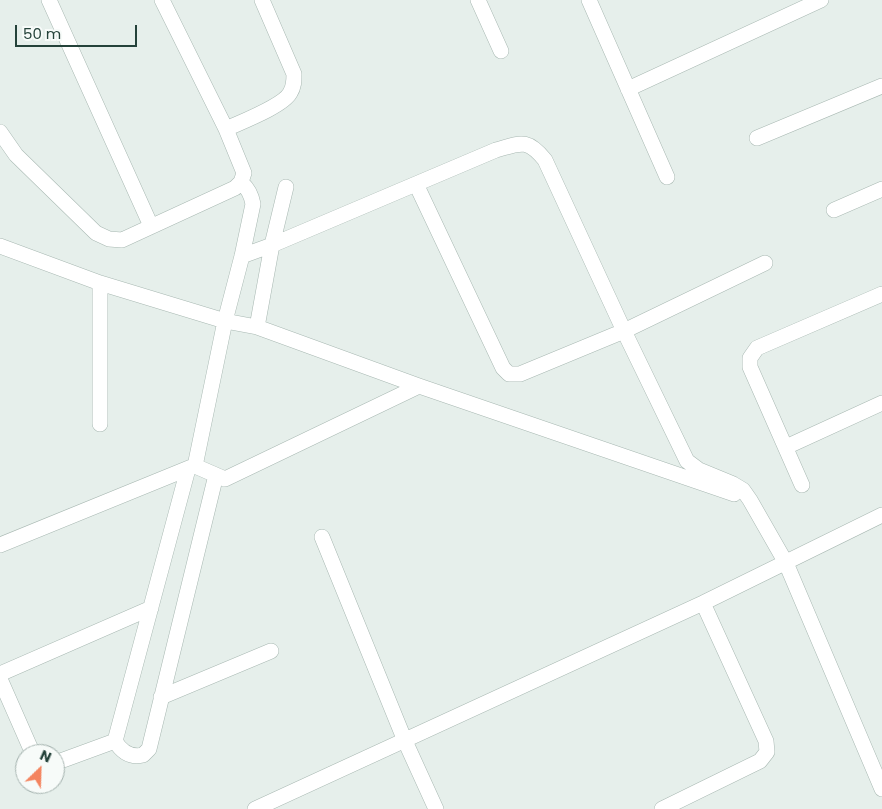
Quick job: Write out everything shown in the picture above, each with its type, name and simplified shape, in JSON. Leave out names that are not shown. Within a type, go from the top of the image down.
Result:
[{"type":"street","points":[[48,0],[151,226]]},
{"type":"street","points":[[0,132],[16,155],[96,232],[109,239],[122,240],[235,188],[244,172],[226,129],[162,0]]},
{"type":"street","points":[[226,129],[282,103],[290,94],[294,84],[294,74],[262,0]]},
{"type":"street","points":[[478,0],[501,50]]},
{"type":"street","points":[[589,0],[667,176]]},
{"type":"street","points":[[628,89],[821,0]]},
{"type":"street","points":[[757,138],[882,86]]},
{"type":"street","points":[[242,256],[496,150],[520,143],[535,148],[544,160],[687,461],[699,470],[743,490],[786,563],[882,789]]},
{"type":"street","points":[[115,740],[192,467],[225,320],[242,256],[253,204],[248,190],[240,182]]},
{"type":"street","points":[[416,184],[503,368],[509,374],[520,374],[624,331],[765,263]]},
{"type":"street","points":[[257,327],[272,245],[286,187]]},
{"type":"street","points":[[834,210],[882,189]]},
{"type":"street","points":[[1,247],[100,283],[225,320],[257,327],[419,386],[750,500]]},
{"type":"street","points":[[100,283],[100,424]]},
{"type":"street","points":[[802,485],[750,367],[750,358],[756,348],[882,294]]},
{"type":"street","points":[[0,545],[192,467],[225,479],[419,386]]},
{"type":"street","points":[[786,447],[882,402]]},
{"type":"street","points":[[115,740],[122,750],[133,756],[139,756],[149,749],[216,475]]},
{"type":"street","points":[[256,809],[703,603],[882,515]]},
{"type":"street","points":[[322,536],[405,741],[436,809]]},
{"type":"street","points":[[662,809],[760,761],[767,752],[766,741],[703,603]]},
{"type":"street","points":[[0,674],[151,608]]},
{"type":"street","points":[[161,697],[270,651]]},
{"type":"street","points":[[0,680],[29,744]]},
{"type":"street","points":[[65,759],[115,740]]}]
